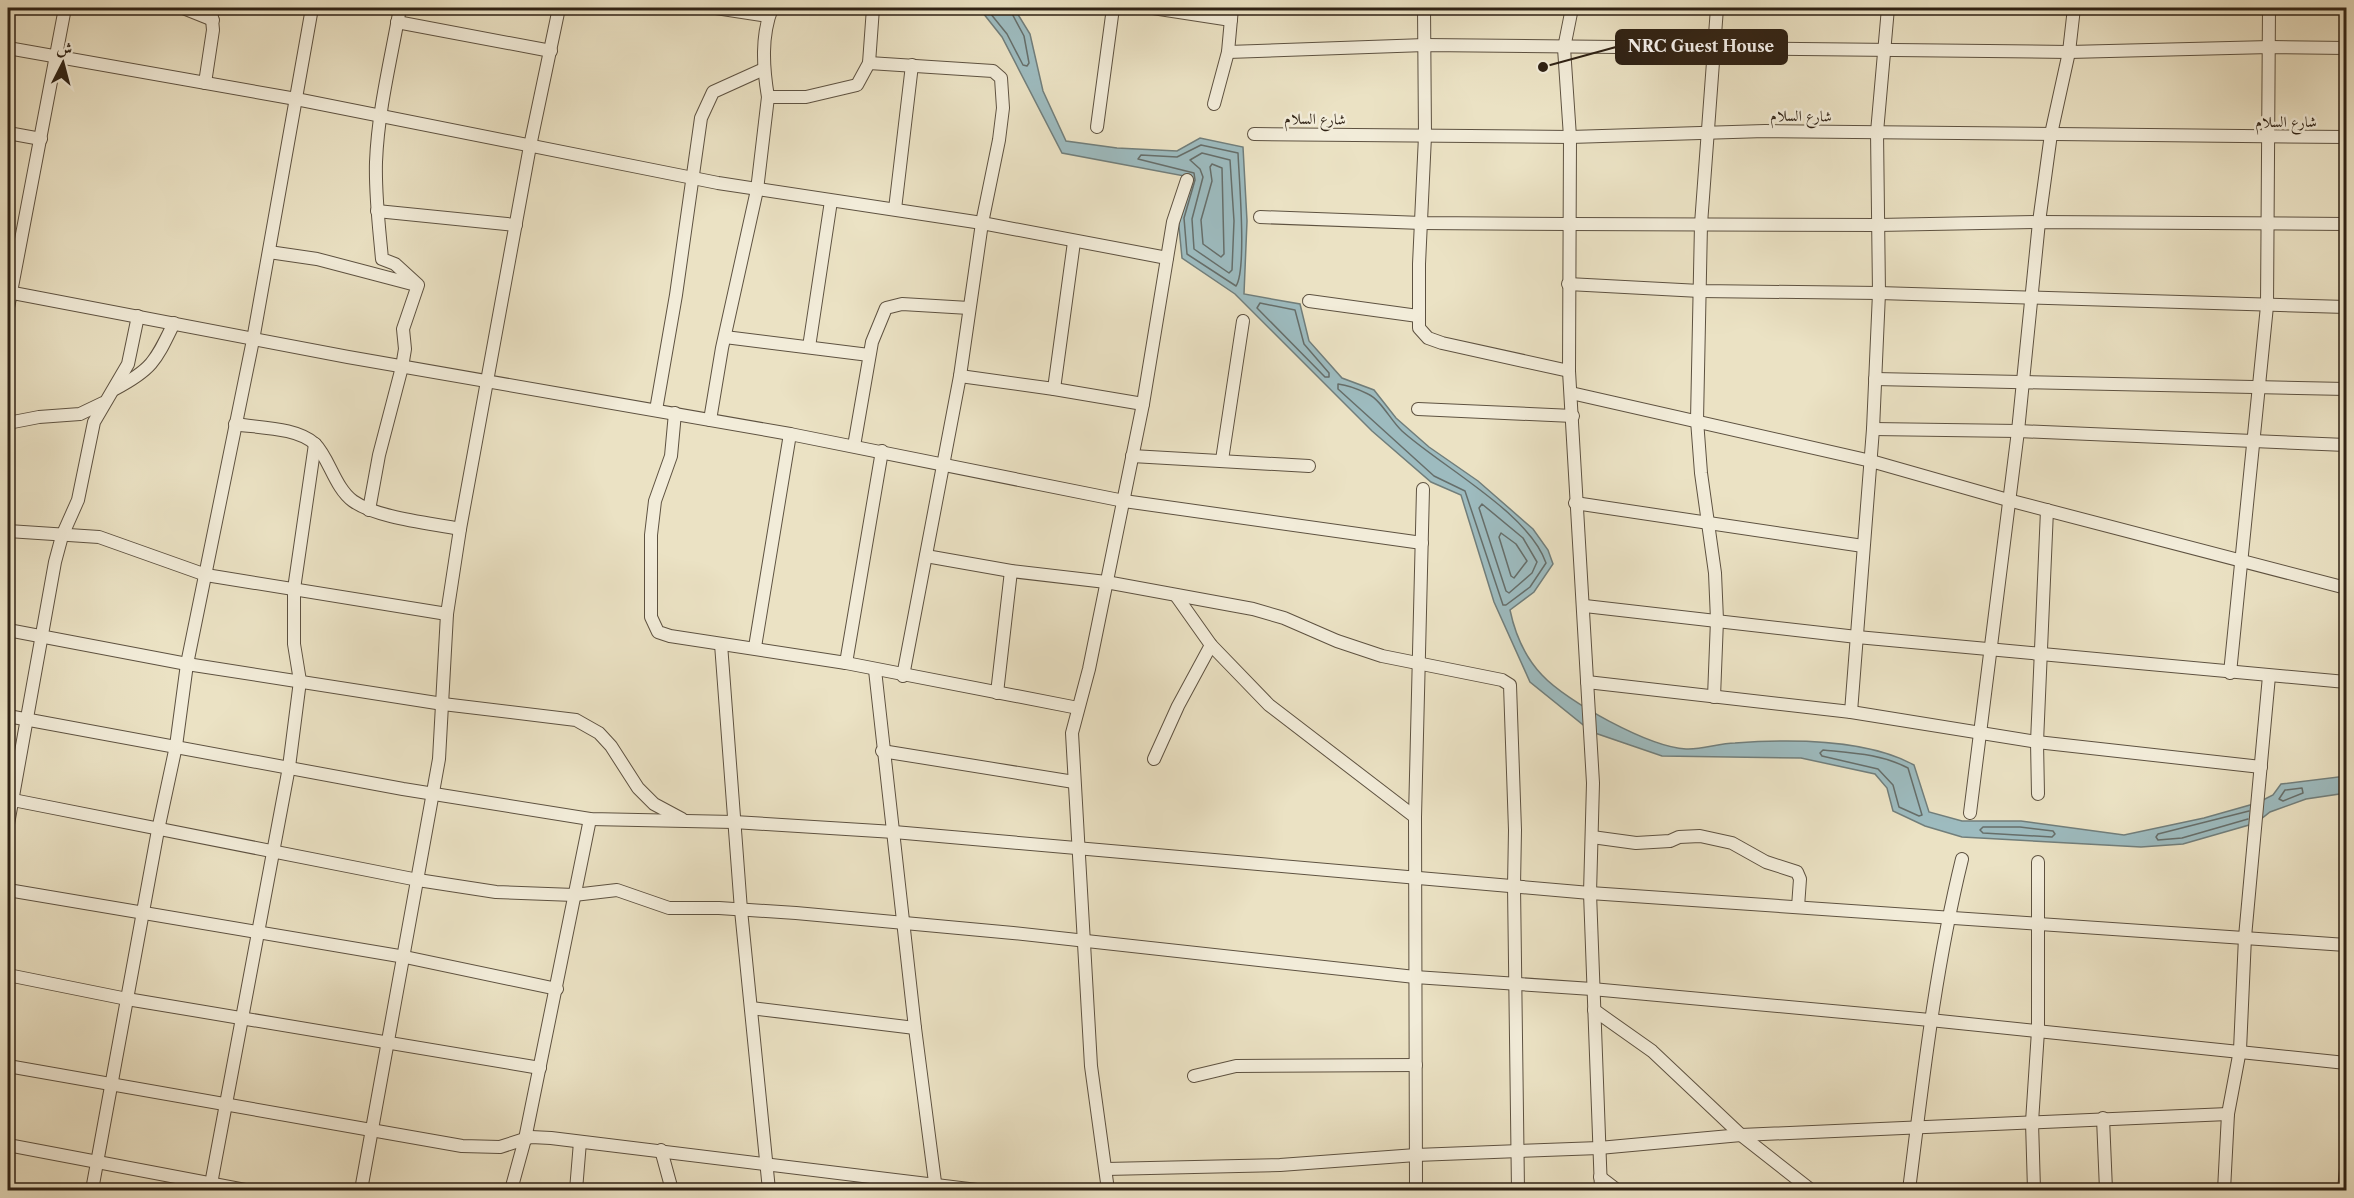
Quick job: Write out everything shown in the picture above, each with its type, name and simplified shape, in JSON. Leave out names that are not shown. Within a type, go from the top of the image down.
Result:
[{"type":"street","points":[[183,8],[212,14],[205,83]]},
{"type":"street","points":[[92,1191],[158,830],[176,746],[187,664],[253,340],[312,8]]},
{"type":"street","points":[[400,8],[380,117],[376,162],[377,211],[382,259],[395,264],[418,285]]},
{"type":"street","points":[[361,1191],[433,794],[443,704],[447,614],[460,529],[530,146],[559,8]]},
{"type":"street","points":[[710,420],[725,337],[757,190],[768,97],[764,69],[770,12],[716,8]]},
{"type":"street","points":[[768,97],[795,99],[850,88],[862,80],[868,63],[873,8]]},
{"type":"street","points":[[1097,127],[1113,8]]},
{"type":"street","points":[[1153,8],[1231,14],[1228,52],[1214,104]]},
{"type":"street","points":[[1424,8],[1425,135],[1418,316],[1422,333],[1442,343],[1569,371]]},
{"type":"street","points":[[1572,8],[1564,48],[1570,137],[1569,371],[1593,783],[1590,893],[1601,1191]]},
{"type":"street","points":[[1714,698],[1717,620],[1697,420],[1701,224],[1717,8]]},
{"type":"street","points":[[1851,712],[1873,429],[1879,293],[1877,132],[1888,8]]},
{"type":"street","points":[[1970,813],[2018,431],[2039,222],[2051,134],[2069,52],[2074,8]]},
{"type":"street","points":[[2230,673],[2266,306],[2269,8]]},
{"type":"street","points":[[8,308],[64,9]]},
{"type":"street","points":[[397,22],[551,51]]},
{"type":"street","points":[[1228,52],[1425,45],[2069,52],[2270,46],[2346,48]]},
{"type":"street","points":[[8,48],[296,99],[757,190],[982,223],[1167,258]]},
{"type":"street","points":[[868,63],[993,71],[1001,78],[1003,108],[999,140],[982,223],[960,376],[903,676]]},
{"type":"street","points":[[895,209],[912,65]]},
{"type":"street","points":[[656,410],[676,295],[701,118],[709,98],[726,85],[764,69]]},
{"type":"street","name":"شارع السلام","points":[[1254,134],[1570,137],[1877,132],[2346,137]]},
{"type":"street","points":[[8,133],[40,139]]},
{"type":"street","points":[[1108,1191],[1091,1066],[1072,733],[1089,669],[1124,501],[1143,404],[1173,222],[1187,180]]},
{"type":"street","points":[[809,347],[831,201]]},
{"type":"street","points":[[377,211],[516,225]]},
{"type":"street","points":[[1260,217],[1422,223],[1569,224],[1878,225],[2039,222],[2346,224]]},
{"type":"street","points":[[1054,389],[1074,242]]},
{"type":"street","points":[[269,252],[316,260],[418,285]]},
{"type":"street","points":[[1568,284],[1700,291],[1879,293],[2346,307]]},
{"type":"street","points":[[369,510],[379,454],[402,367],[405,349],[403,329],[418,285]]},
{"type":"street","points":[[10,293],[402,367],[882,451],[1124,501],[1422,543]]},
{"type":"street","points":[[1309,301],[1418,316]]},
{"type":"street","points":[[854,446],[874,332],[886,308],[902,304],[969,308]]},
{"type":"street","points":[[8,824],[10,800],[62,536],[78,500],[91,432],[103,403],[114,390],[129,364],[138,316]]},
{"type":"street","points":[[1222,460],[1243,321]]},
{"type":"street","points":[[114,390],[141,375],[153,363],[174,323]]},
{"type":"street","points":[[725,337],[869,356]]},
{"type":"street","points":[[960,376],[1143,404]]},
{"type":"street","points":[[1875,379],[2346,389]]},
{"type":"street","points":[[1571,393],[1871,461],[2008,500],[2346,588]]},
{"type":"street","points":[[8,423],[39,417],[80,414],[103,403]]},
{"type":"street","points":[[1418,409],[1573,416]]},
{"type":"street","points":[[675,413],[671,456],[653,513],[651,617],[655,628],[664,635],[754,647],[846,663],[903,676],[1078,708]]},
{"type":"street","points":[[235,424],[288,433],[315,444],[346,494],[369,510],[460,529]]},
{"type":"street","points":[[1873,429],[2018,431],[2346,445]]},
{"type":"street","points":[[754,647],[790,434]]},
{"type":"street","points":[[212,1185],[256,931],[289,767],[300,681],[294,644],[294,589],[315,444]]},
{"type":"street","points":[[846,663],[882,451]]},
{"type":"street","points":[[1132,456],[1309,466]]},
{"type":"street","points":[[1416,1191],[1415,817],[1423,489]]},
{"type":"street","points":[[1575,503],[1863,546]]},
{"type":"street","points":[[2038,794],[2037,742],[2047,510]]},
{"type":"street","points":[[8,531],[99,537],[206,575],[447,614]]},
{"type":"street","points":[[926,556],[1011,571],[1106,582],[1264,612],[1337,641],[1419,666],[1502,680],[1512,689],[1518,1191]]},
{"type":"street","points":[[997,693],[1011,571]]},
{"type":"street","points":[[1177,597],[1211,645],[1269,705],[1415,817]]},
{"type":"street","points":[[1584,606],[1857,637],[1990,647],[2230,673],[2346,682]]},
{"type":"street","points":[[8,630],[187,664],[443,704],[567,718],[585,723],[611,746],[638,788],[654,804],[688,821]]},
{"type":"street","points":[[721,644],[741,910],[769,1191]]},
{"type":"street","points":[[1154,759],[1178,706],[1211,645]]},
{"type":"street","points":[[875,670],[882,751],[894,832],[915,1028],[936,1188]]},
{"type":"street","points":[[2224,1191],[2228,1114],[2240,1050],[2245,938],[2269,676]]},
{"type":"street","points":[[1587,682],[1851,712],[1978,735],[2260,767]]},
{"type":"street","points":[[8,716],[433,794],[590,819],[734,822],[894,832],[1590,893],[2346,945]]},
{"type":"street","points":[[882,751],[1074,782]]},
{"type":"street","points":[[10,800],[418,880],[496,892],[574,895],[617,890],[669,908],[741,910],[1085,940],[1415,977],[1592,989],[1930,1020],[2240,1050],[2346,1064]]},
{"type":"street","points":[[511,1191],[525,1139],[557,989],[590,819]]},
{"type":"street","points":[[1592,837],[1636,843],[1700,836],[1732,843],[1766,862],[1797,872],[1800,879],[1798,907]]},
{"type":"street","points":[[1909,1191],[1930,1020],[1948,916],[1962,859]]},
{"type":"street","points":[[2034,1191],[2032,1122],[2038,1031],[2038,862]]},
{"type":"street","points":[[8,890],[405,957],[557,989]]},
{"type":"street","points":[[8,975],[127,999],[540,1068]]},
{"type":"street","points":[[751,1008],[915,1028]]},
{"type":"street","points":[[1594,1010],[1652,1051],[1741,1135],[1811,1191]]},
{"type":"street","points":[[1194,1076],[1236,1066],[1416,1065]]},
{"type":"street","points":[[8,1066],[462,1146],[500,1147],[525,1139],[580,1142],[662,1150],[936,1188],[977,1191]]},
{"type":"street","points":[[1106,1169],[1280,1165],[1416,1155],[1599,1148],[1741,1135],[2228,1114]]},
{"type":"street","points":[[2103,1118],[2106,1191]]},
{"type":"street","points":[[576,1191],[580,1142]]},
{"type":"street","points":[[8,1145],[245,1191]]},
{"type":"street","points":[[662,1150],[672,1191]]},
{"type":"street","points":[[2344,1191],[2346,1169]]},
{"type":"street","points":[[1600,1177],[1617,1191]]},
{"type":"water","points":[[979,8],[1014,8],[1030,34],[1043,91],[1066,141],[1117,148],[1177,151],[1200,138],[1243,147],[1247,221],[1244,294],[1300,304],[1309,341],[1342,378],[1374,390],[1396,418],[1429,447],[1478,481],[1533,529],[1548,550],[1553,564],[1534,592],[1510,610],[1515,628],[1526,653],[1542,675],[1589,710],[1631,732],[1670,746],[1686,749],[1729,743],[1803,741],[1850,745],[1894,756],[1914,765],[1929,812],[1962,821],[2021,821],[2124,835],[2204,818],[2257,803],[2273,795],[2281,784],[2346,776],[2346,793],[2306,799],[2270,812],[2256,823],[2183,844],[2141,847],[1962,837],[1925,826],[1893,811],[1887,788],[1875,774],[1801,758],[1662,756],[1592,732],[1530,682],[1494,602],[1461,495],[1431,482],[1372,431],[1235,294],[1182,258],[1178,217],[1190,177],[1062,153],[1002,37]]},
{"type":"place","name":"NRC Guest House","points":[[1543,67]]}]
